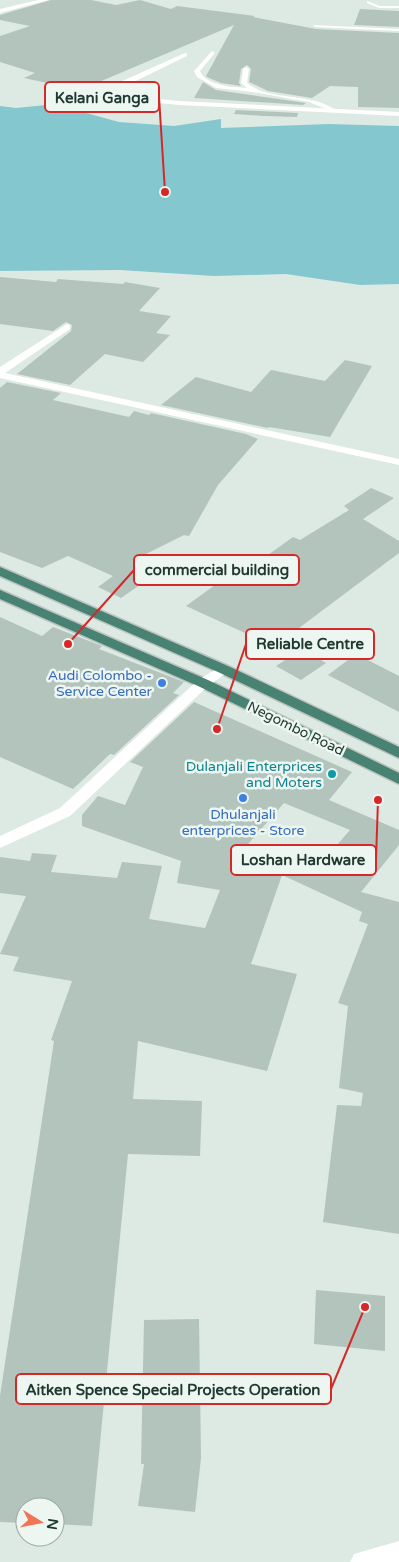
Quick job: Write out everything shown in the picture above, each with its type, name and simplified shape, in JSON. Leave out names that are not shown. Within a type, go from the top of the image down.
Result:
[{"type":"highway","name":"Negombo Road","points":[[0,571],[223,669],[399,753]]},
{"type":"highway","name":"Negombo Road","points":[[0,594],[203,683],[399,779]]},
{"type":"street","points":[[0,11],[46,0]]},
{"type":"street","points":[[185,55],[105,92],[106,96],[179,103],[331,109],[399,114]]},
{"type":"street","points":[[0,374],[67,327]]},
{"type":"street","points":[[0,374],[399,462]]},
{"type":"street","points":[[0,843],[65,812],[203,683],[223,669]]},
{"type":"street","points":[[362,1562],[399,1553]]},
{"type":"lane","points":[[369,2],[379,7],[399,7]]},
{"type":"lane","points":[[314,26],[399,30]]},
{"type":"lane","points":[[212,53],[197,71],[199,76],[218,87],[252,90],[310,101],[331,109]]},
{"type":"lane","points":[[246,69],[244,83],[252,90]]},
{"type":"water","points":[[56,104],[84,107],[86,113],[119,122],[174,126],[221,119],[221,128],[329,124],[399,126],[399,284],[360,285],[286,274],[214,276],[120,270],[0,271],[0,106],[16,108]]},
{"type":"building","points":[[51,0],[91,0],[116,5],[140,0],[171,9],[177,6],[255,16],[253,17],[316,29],[399,33],[399,108],[358,107],[358,87],[330,86],[312,98],[268,91],[249,82],[251,69],[247,65],[241,69],[239,83],[241,86],[221,83],[209,78],[206,76],[234,25],[80,90],[24,78],[35,73],[0,62],[0,36],[30,26],[0,20],[0,15]]},
{"type":"building","points":[[360,9],[399,11],[399,27],[354,25]]},
{"type":"building","points":[[203,82],[216,90],[306,103],[303,105],[194,98]]},
{"type":"building","points":[[236,110],[298,113],[297,117],[264,116],[234,114]]},
{"type":"building","points":[[0,277],[56,282],[58,279],[123,284],[125,282],[160,288],[139,311],[171,316],[156,333],[170,335],[143,362],[105,354],[70,385],[17,374],[71,331],[72,325],[66,322],[53,331],[0,324]]},
{"type":"building","points":[[345,360],[372,366],[330,437],[268,428],[161,405],[196,377],[251,392],[271,370],[325,381]]},
{"type":"building","points":[[7,382],[61,393],[53,400],[129,417],[134,411],[149,415],[151,413],[246,434],[258,439],[218,485],[189,536],[184,535],[132,561],[157,573],[121,598],[98,587],[113,576],[68,556],[42,568],[0,552],[0,388]]},
{"type":"building","points":[[371,488],[394,498],[363,519],[399,541],[399,553],[299,628],[306,632],[282,650],[186,606],[222,580],[229,583],[293,537],[300,540],[349,510],[344,506]]},
{"type":"building","points":[[0,617],[42,636],[53,627],[102,646],[99,649],[184,682],[173,693],[179,695],[114,755],[110,754],[73,789],[0,757]]},
{"type":"building","points":[[302,649],[326,663],[301,680],[276,666]]},
{"type":"building","points":[[356,654],[399,676],[399,712],[328,675]]},
{"type":"building","points":[[194,702],[352,772],[329,800],[399,830],[399,845],[361,892],[399,902],[399,1234],[323,1222],[337,1105],[361,1106],[363,1093],[339,1088],[348,1006],[338,1003],[368,924],[359,921],[362,912],[282,875],[251,964],[297,974],[267,1071],[138,1041],[133,1099],[202,1101],[200,1156],[128,1154],[92,1526],[65,1525],[65,1497],[15,1497],[15,1523],[0,1522],[0,1396],[54,1041],[51,1040],[72,981],[13,971],[19,957],[0,954],[26,896],[0,893],[0,857],[30,861],[32,853],[57,855],[51,872],[117,878],[122,862],[162,866],[149,919],[205,928],[220,890],[177,883],[181,861],[82,826],[82,815],[98,796],[125,805],[143,767],[130,762]],"holes":[[[284,803],[350,830],[319,866],[242,851]]]},
{"type":"building","points":[[316,1290],[385,1296],[385,1351],[314,1344]]},
{"type":"building","points":[[199,1319],[201,1458],[195,1512],[138,1506],[144,1464],[141,1464],[144,1320]]},
{"type":"place","name":"Kelani Ganga","points":[[165,192]]},
{"type":"place","name":"commercial building","points":[[68,644]]},
{"type":"place","name":"Audi Colombo - Service Center","points":[[162,683]]},
{"type":"place","name":"Reliable Centre","points":[[217,729]]},
{"type":"place","name":"Dulanjali Enterprices and Moters","points":[[332,774]]},
{"type":"place","name":"Dhulanjali enterprices - Store","points":[[243,798]]},
{"type":"place","name":"Loshan Hardware","points":[[378,800]]},
{"type":"place","name":"Aitken Spence Special Projects Operation","points":[[365,1307]]}]
